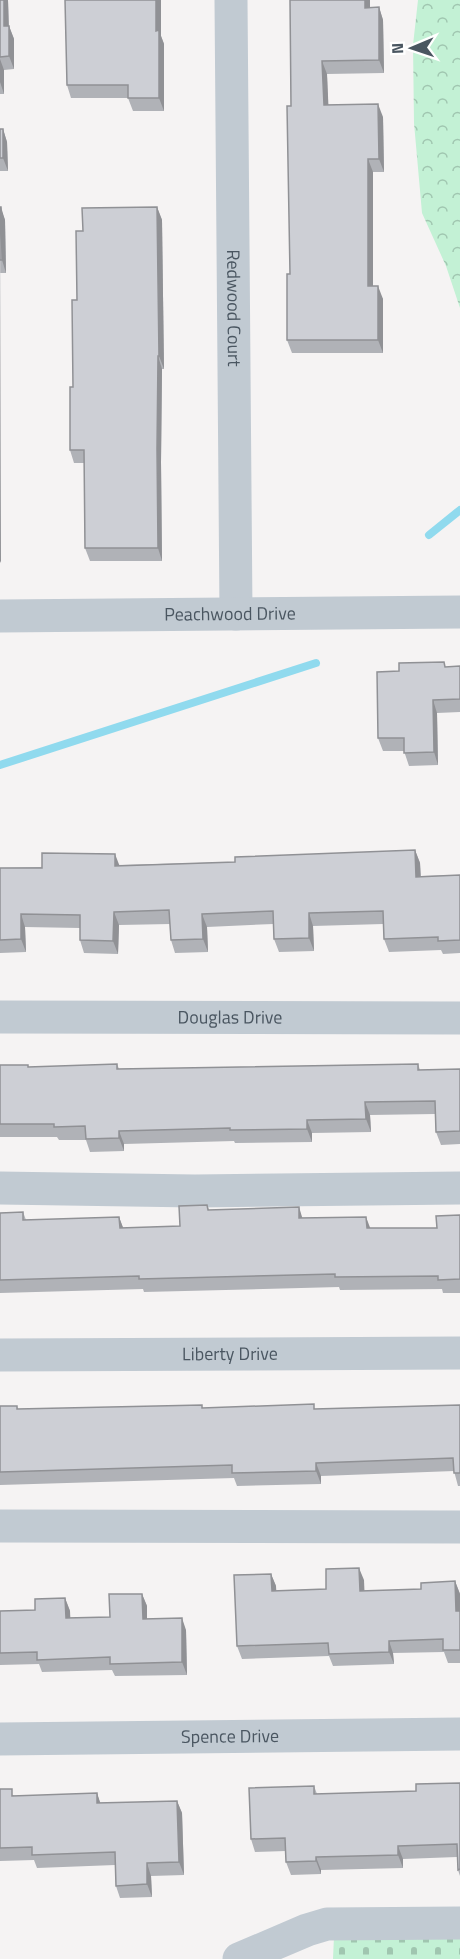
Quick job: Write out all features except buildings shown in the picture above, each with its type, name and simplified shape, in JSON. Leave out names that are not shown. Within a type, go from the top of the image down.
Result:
[{"type":"street","name":"Redwood Court","points":[[231,0],[236,614]]},
{"type":"street","name":"Peachwood Drive","points":[[0,616],[460,612]]},
{"type":"street","name":"Douglas Drive","points":[[0,1017],[460,1018]]},
{"type":"street","points":[[0,1188],[195,1191],[460,1188]]},
{"type":"street","name":"Liberty Drive","points":[[0,1355],[460,1353]]},
{"type":"street","points":[[0,1526],[460,1527]]},
{"type":"street","name":"Spence Drive","points":[[0,1739],[460,1734]]},
{"type":"street","points":[[239,1959],[307,1930],[327,1924],[460,1923]]},
{"type":"green space","points":[[418,0],[460,0],[460,308],[446,266],[422,213],[414,123],[413,45]]},
{"type":"green space","points":[[460,1934],[460,1959],[333,1959],[334,1936]]},
{"type":"waterway","points":[[429,535],[460,510]]},
{"type":"waterway","points":[[0,765],[316,663]]}]
